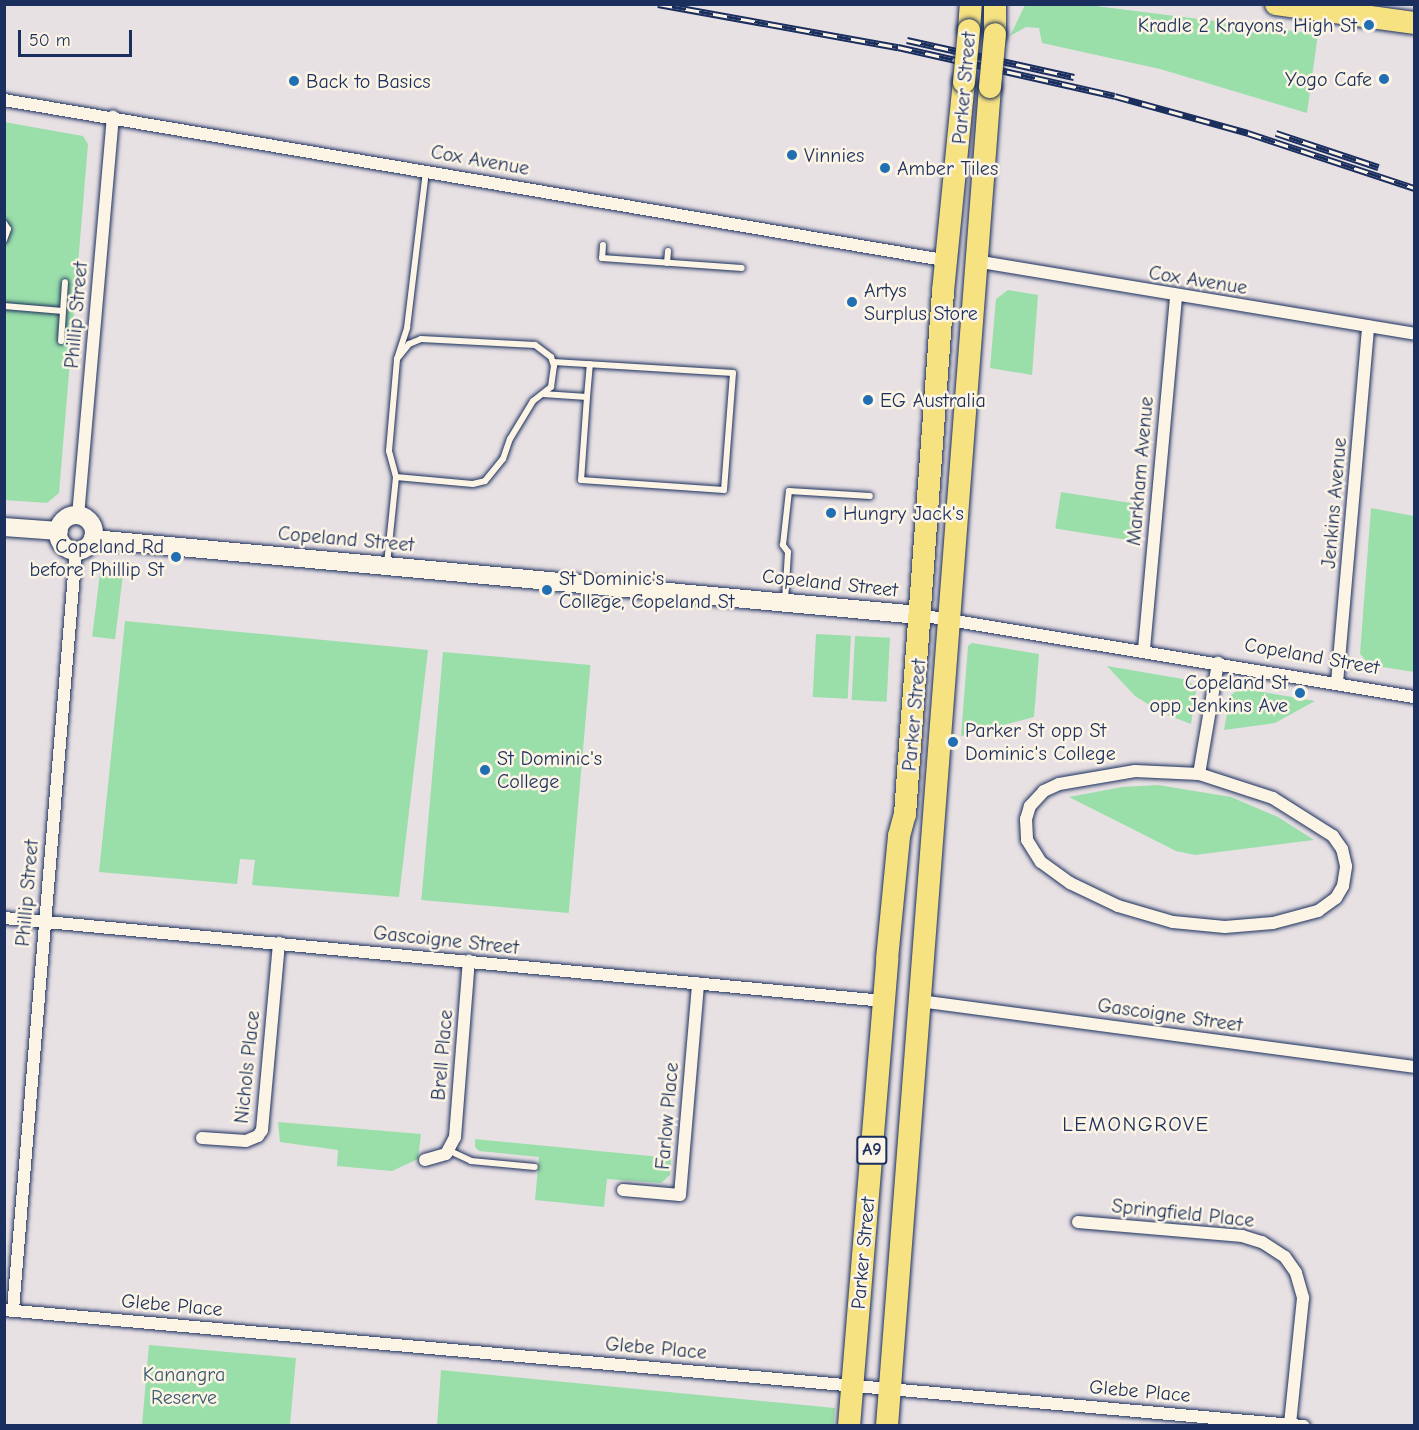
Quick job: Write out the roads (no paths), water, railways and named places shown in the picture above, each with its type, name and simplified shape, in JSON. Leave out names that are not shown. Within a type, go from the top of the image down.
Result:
[{"type":"highway","points":[[996,22],[1012,4]]},
{"type":"highway","points":[[1276,4],[1414,23]]},
{"type":"highway","points":[[1393,4],[1414,8]]},
{"type":"highway","name":"Parker Street","points":[[849,1425],[899,836],[906,803],[943,291],[949,261],[968,15]]},
{"type":"highway","name":"Parker Street","points":[[887,1425],[950,618],[975,261],[996,22]]},
{"type":"street","name":"Cox Avenue","points":[[4,100],[426,170],[949,261]]},
{"type":"street","name":"Phillip Street","points":[[78,516],[113,117]]},
{"type":"street","name":"Cox Avenue","points":[[975,261],[1414,334]]},
{"type":"street","name":"Markham Avenue","points":[[1144,649],[1176,296]]},
{"type":"street","name":"Jenkins Avenue","points":[[1337,683],[1368,326]]},
{"type":"street","points":[[78,516],[90,522],[93,539],[87,548],[76,551],[61,543],[59,531],[64,521],[78,516]]},
{"type":"street","points":[[4,527],[59,531]]},
{"type":"street","name":"Copeland Street","points":[[93,539],[785,600],[950,618],[1144,649],[1414,697]]},
{"type":"street","name":"Phillip Street","points":[[9,1310],[76,551]]},
{"type":"street","points":[[1199,774],[1218,663]]},
{"type":"street","points":[[1135,771],[1199,774],[1273,798],[1333,836],[1342,849],[1346,866],[1343,886],[1336,898],[1318,911],[1272,922],[1225,927],[1179,923],[1133,911],[1085,891],[1041,862],[1027,840],[1026,819],[1030,806],[1044,791],[1059,784],[1135,771]]},
{"type":"street","name":"Gascoigne Street","points":[[4,918],[884,1001]]},
{"type":"street","name":"Nichols Place","points":[[202,1138],[246,1141],[258,1136],[262,1130],[279,943]]},
{"type":"street","name":"Brell Place","points":[[450,1151],[454,1137],[469,962]]},
{"type":"street","name":"Farlow Place","points":[[623,1190],[680,1195],[698,984]]},
{"type":"street","name":"Gascoigne Street","points":[[920,1000],[1414,1067]]},
{"type":"street","points":[[425,1160],[437,1159],[450,1151]]},
{"type":"street","name":"Springfield Place","points":[[1078,1222],[1242,1236],[1262,1242],[1285,1257],[1296,1273],[1304,1298],[1290,1424]]},
{"type":"street","name":"Glebe Place","points":[[9,1310],[1304,1425]]},
{"type":"lane","points":[[387,565],[396,477],[390,451],[397,359],[406,328],[426,170]]},
{"type":"lane","points":[[4,223],[8,229],[4,240]]},
{"type":"lane","points":[[603,245],[602,258],[742,268]]},
{"type":"lane","points":[[667,263],[668,251]]},
{"type":"lane","points":[[61,341],[65,282]]},
{"type":"lane","points":[[4,306],[63,311]]},
{"type":"lane","points":[[397,359],[409,344],[421,339],[535,345],[553,362],[590,364],[733,373],[724,490],[581,480],[590,364]]},
{"type":"lane","points":[[396,477],[474,484],[485,481],[503,459],[510,439],[533,402],[553,382],[553,362]]},
{"type":"lane","points":[[543,394],[587,397]]},
{"type":"lane","points":[[785,600],[788,552],[783,545],[789,491],[870,496]]},
{"type":"lane","points":[[450,1151],[471,1161],[535,1167]]},
{"type":"railway","points":[[658,4],[898,47],[1115,96],[1248,133],[1414,188]]},
{"type":"railway","points":[[907,40],[1074,77]]},
{"type":"railway","points":[[1276,133],[1378,167]]},
{"type":"place","name":"Kradle 2 Krayons, High St","points":[[1369,25]]},
{"type":"place","name":"Yogo Cafe","points":[[1384,79]]},
{"type":"place","name":"Back to Basics","points":[[294,81]]},
{"type":"place","name":"Vinnies","points":[[792,155]]},
{"type":"place","name":"Amber Tiles","points":[[885,168]]},
{"type":"place","name":"Artys Surplus Store","points":[[852,302]]},
{"type":"place","name":"EG Australia","points":[[868,400]]},
{"type":"place","name":"Hungry Jack's","points":[[831,513]]},
{"type":"place","name":"Copeland Rd before Phillip St","points":[[176,557]]},
{"type":"place","name":"St Dominic's College, Copeland St","points":[[547,590]]},
{"type":"place","name":"Copeland St opp Jenkins Ave","points":[[1300,693]]},
{"type":"place","name":"Parker St opp St Dominic's College","points":[[953,742]]},
{"type":"place","name":"St Dominic's College","points":[[485,770]]},
{"type":"district","name":"LEMONGROVE","points":[[1136,1124]]},
{"type":"park label","name":"Kanangra Reserve","points":[[184,1386]]}]
